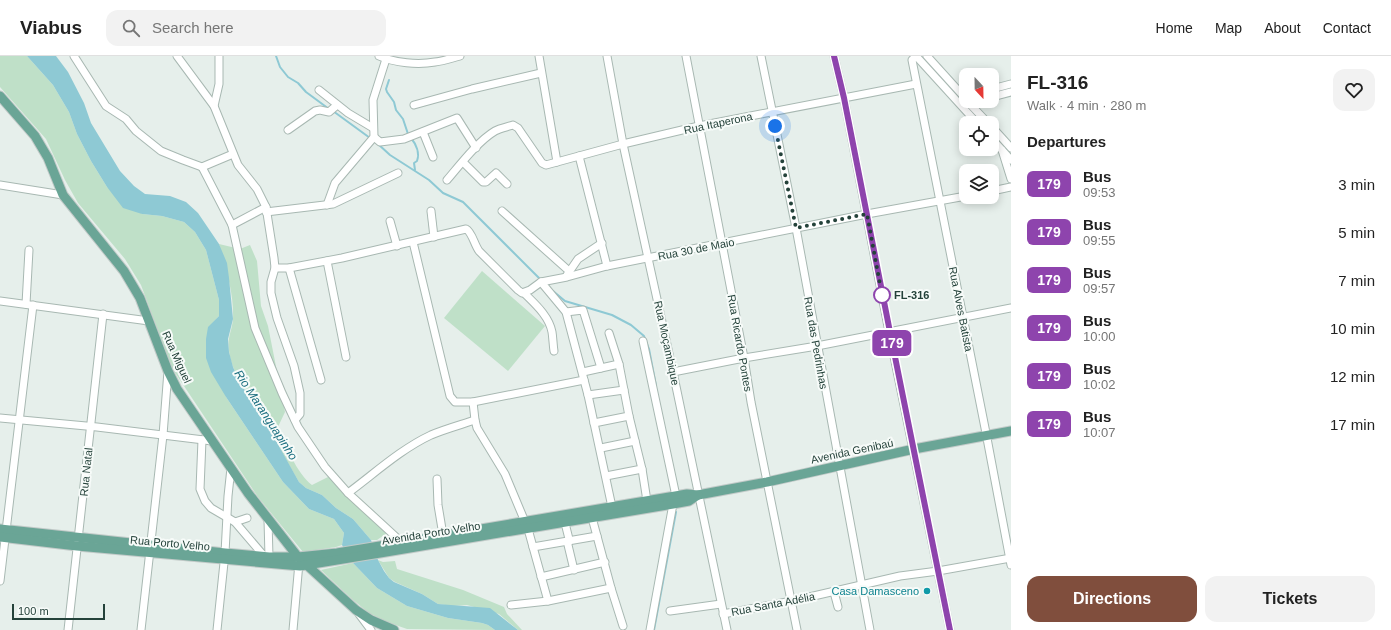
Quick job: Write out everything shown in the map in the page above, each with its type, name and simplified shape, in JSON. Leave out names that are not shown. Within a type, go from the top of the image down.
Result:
[{"type":"main road","name":"Rua Miguel","points":[[0,96],[35,136],[48,158],[64,195],[124,271],[140,298],[168,371],[177,389],[212,441],[268,520],[302,562],[356,610]]},
{"type":"main road","name":"Avenida Genibaú","points":[[526,525],[565,523],[612,507],[647,501],[689,501],[698,495],[767,482],[914,449],[1011,431]]},
{"type":"main road","name":"Avenida Genibaú","points":[[526,525],[674,500]]},
{"type":"main road","name":"Avenida Porto Velho","points":[[376,550],[398,543],[443,535],[526,525]]},
{"type":"main road","name":"Avenida Porto Velho","points":[[338,556],[526,525]]},
{"type":"main road","name":"Rua Porto Velho","points":[[3,534],[225,556],[302,562],[338,556]]},
{"type":"main road","name":"Rua Porto Velho","points":[[225,556],[267,556],[302,562]]},
{"type":"main road","points":[[356,610],[371,620],[394,630]]},
{"type":"street","points":[[74,56],[106,106],[126,119],[136,132],[161,151],[202,167],[233,154]]},
{"type":"street","points":[[177,56],[214,106],[241,170],[257,189],[266,209],[275,268],[271,293],[277,318],[294,366],[300,393],[300,414],[295,420]]},
{"type":"street","points":[[214,106],[219,84],[219,56]]},
{"type":"street","points":[[327,205],[335,183],[373,139],[373,100],[383,57],[403,62],[435,62],[460,56]]},
{"type":"street","points":[[539,56],[558,162]]},
{"type":"street","name":"Rua Moçambique","points":[[607,56],[648,259],[727,630]]},
{"type":"street","name":"Rua Ricardo Pontes","points":[[686,56],[744,358],[751,402],[797,630]]},
{"type":"street","name":"Rua das Pedrinhas","points":[[761,56],[796,228],[870,630]]},
{"type":"street","points":[[834,56],[844,98],[950,630]]},
{"type":"street","points":[[916,56],[959,94]]},
{"type":"street","name":"Rua Alves Batista","points":[[916,56],[912,60],[916,84],[1011,560]]},
{"type":"street","points":[[927,56],[959,92]]},
{"type":"street","points":[[414,105],[472,89],[541,73]]},
{"type":"street","name":"Rua Itaperona","points":[[476,148],[494,132],[513,125],[516,126],[544,164],[558,162],[699,126],[916,84]]},
{"type":"street","points":[[999,87],[1011,84]]},
{"type":"street","points":[[318,90],[337,105],[373,128]]},
{"type":"street","points":[[999,95],[1011,92]]},
{"type":"street","points":[[288,130],[315,111],[331,112],[337,105]]},
{"type":"street","points":[[974,108],[981,116]]},
{"type":"street","points":[[373,139],[382,142],[400,140],[457,118],[476,148],[447,180]]},
{"type":"street","points":[[423,132],[433,157]]},
{"type":"street","points":[[999,135],[1011,148]]},
{"type":"street","points":[[999,147],[1011,160]]},
{"type":"street","points":[[1002,150],[1011,179]]},
{"type":"street","points":[[579,156],[607,266]]},
{"type":"street","points":[[463,162],[483,182],[486,182],[496,173],[507,184]]},
{"type":"street","points":[[202,167],[232,225],[255,328],[295,420],[312,449],[325,467],[348,493],[396,537],[398,543]]},
{"type":"street","points":[[232,225],[266,209],[327,205],[340,201],[398,174]]},
{"type":"street","points":[[0,185],[64,195]]},
{"type":"street","points":[[999,190],[1011,187]]},
{"type":"street","name":"Rua 30 de Maio","points":[[524,292],[541,282],[568,274],[867,214],[959,198]]},
{"type":"street","points":[[431,211],[434,237]]},
{"type":"street","points":[[502,211],[568,274],[578,259],[602,243]]},
{"type":"street","points":[[390,220],[397,246]]},
{"type":"street","points":[[275,268],[289,268],[328,261],[468,230],[474,244],[479,250],[520,292],[524,292],[542,312],[552,331],[554,352]]},
{"type":"street","points":[[413,242],[450,396],[454,402],[473,402],[584,380]]},
{"type":"street","points":[[0,581],[3,534],[20,419],[30,305],[29,250]]},
{"type":"street","points":[[328,261],[346,357]]},
{"type":"street","points":[[289,268],[320,380]]},
{"type":"street","points":[[541,282],[566,312],[588,395],[612,507]]},
{"type":"street","points":[[0,301],[149,321]]},
{"type":"street","points":[[673,372],[817,346],[1011,308]]},
{"type":"street","points":[[566,312],[583,310],[601,368]]},
{"type":"street","name":"Rua Natal","points":[[68,630],[103,314]]},
{"type":"street","points":[[609,333],[619,364],[629,416],[642,469],[647,501]]},
{"type":"street","points":[[643,341],[674,500],[650,630]]},
{"type":"street","points":[[582,372],[619,364]]},
{"type":"street","points":[[141,630],[163,435],[168,371]]},
{"type":"street","points":[[588,395],[624,390]]},
{"type":"street","points":[[473,402],[475,420],[481,435],[505,474],[526,525],[548,601]]},
{"type":"street","points":[[594,423],[629,416]]},
{"type":"street","points":[[0,418],[212,441]]},
{"type":"street","points":[[348,493],[418,442],[432,435],[475,420]]},
{"type":"street","points":[[202,440],[200,490],[207,503],[211,508],[235,522],[267,556]]},
{"type":"street","points":[[600,448],[635,441]]},
{"type":"street","points":[[217,630],[225,556],[231,468]]},
{"type":"street","points":[[606,476],[642,469]]},
{"type":"street","points":[[437,479],[438,505],[443,535]]},
{"type":"street","points":[[591,514],[623,626]]},
{"type":"street","points":[[235,522],[247,518]]},
{"type":"street","points":[[267,556],[268,520]]},
{"type":"street","points":[[565,523],[574,570]]},
{"type":"street","points":[[533,547],[597,536]]},
{"type":"street","name":"Rua Santa Adélia","points":[[723,614],[834,592],[900,576],[1011,560]]},
{"type":"street","points":[[293,630],[302,562]]},
{"type":"street","points":[[541,577],[605,562]]},
{"type":"street","points":[[511,605],[548,601],[611,588]]},
{"type":"street","points":[[834,592],[838,607]]},
{"type":"street","points":[[670,611],[721,604]]},
{"type":"street","name":"Rua Miguel","points":[[356,610],[371,630]]},
{"type":"green space","points":[[0,56],[27,56],[53,85],[69,112],[77,134],[91,161],[107,187],[142,214],[162,216],[184,222],[195,232],[206,250],[219,300],[219,316],[209,327],[226,397],[283,482],[309,509],[334,519],[344,533],[342,545],[303,552],[258,497],[172,368],[141,285],[125,259],[78,203],[65,180],[46,139],[0,87]]},
{"type":"green space","points":[[219,244],[240,249],[250,245],[257,261],[261,306],[268,326],[285,412],[277,429],[292,459],[301,474],[312,485],[332,475],[390,531],[377,540],[371,540],[353,519],[336,508],[322,495],[306,488],[299,482],[262,416],[242,385],[234,369],[229,351],[229,338],[232,327],[233,309],[229,281]]},
{"type":"green space","points":[[482,271],[545,326],[508,371],[444,318]]},
{"type":"green space","points":[[378,560],[383,562],[395,561],[397,569],[463,590],[504,607],[507,614],[522,630],[518,630],[499,614],[467,605],[453,606],[438,604],[422,594],[389,578]]},
{"type":"green space","points":[[353,563],[377,588],[407,606],[448,618],[482,623],[495,630],[407,629],[387,622],[369,613],[321,570]]},
{"type":"water","name":"Rio Maranguapinho","points":[[27,56],[56,56],[68,72],[84,103],[91,123],[120,171],[134,186],[145,194],[170,196],[186,202],[198,213],[219,244],[227,263],[229,278],[233,319],[228,339],[229,352],[233,367],[240,383],[261,414],[299,482],[306,488],[322,495],[336,508],[353,519],[371,540],[378,560],[384,571],[394,582],[422,594],[438,604],[490,608],[518,630],[495,630],[482,623],[448,618],[407,606],[377,588],[353,563],[342,545],[344,533],[334,519],[309,509],[283,482],[226,397],[211,372],[206,358],[206,339],[208,327],[219,316],[219,300],[206,250],[195,232],[184,222],[162,216],[142,214],[123,208],[107,187],[91,161],[77,134],[69,112],[53,85]]},
{"type":"waterway","points":[[276,56],[280,67],[288,77],[298,83],[306,92],[329,109]]},
{"type":"waterway","points":[[389,80],[386,89],[387,92],[394,102],[396,110],[403,119],[408,134]]},
{"type":"waterway","points":[[333,111],[370,138]]},
{"type":"waterway","points":[[411,138],[418,152],[417,161],[414,163],[415,170]]},
{"type":"waterway","points":[[378,144],[390,155],[429,180],[443,193],[463,202],[541,280]]},
{"type":"waterway","points":[[553,291],[565,301],[612,315],[631,325],[644,336],[649,349],[656,386]]},
{"type":"waterway","points":[[654,630],[676,512]]},
{"type":"bus line","name":"179","points":[[834,56],[844,98],[950,630]]},
{"type":"place","name":"FL-316","points":[[882,295]]},
{"type":"place","name":"Casa Damasceno","points":[[927,591]]},
{"type":"route","points":[[775,126],[796,228],[867,214],[882,295]]}]
